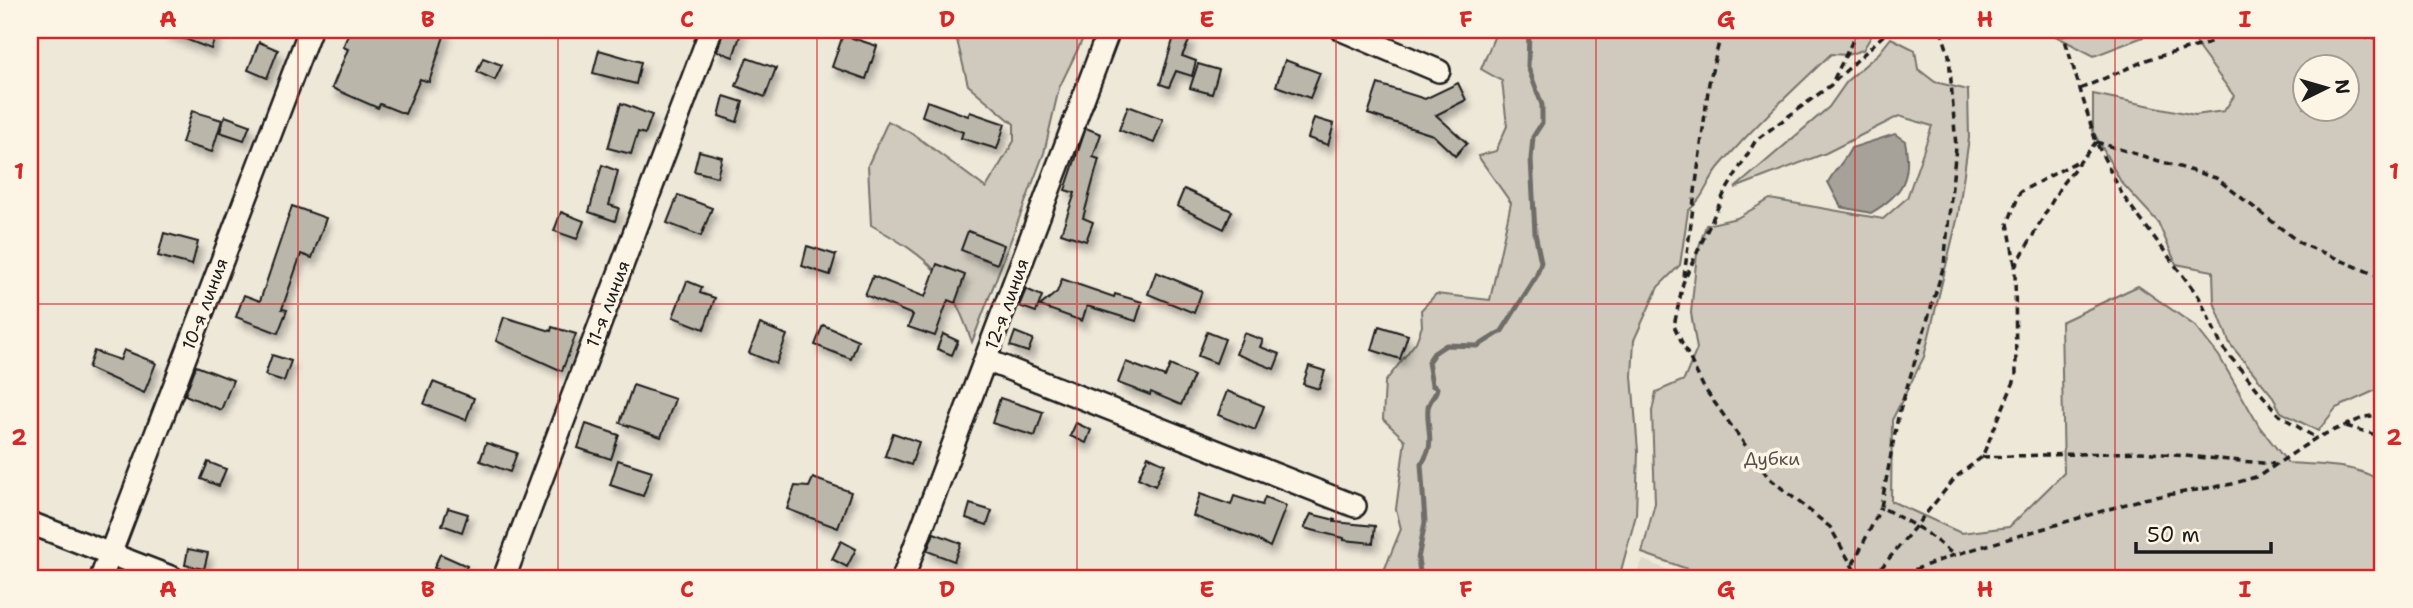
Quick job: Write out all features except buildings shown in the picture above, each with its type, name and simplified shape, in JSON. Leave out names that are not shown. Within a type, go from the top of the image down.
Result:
[{"type":"street","name":"10-я линия","points":[[101,578],[310,30]]},
{"type":"street","name":"11-я линия","points":[[504,578],[711,30]]},
{"type":"street","name":"12-я линия","points":[[904,578],[1109,30]]},
{"type":"street","points":[[1342,30],[1439,71]]},
{"type":"street","points":[[986,359],[1356,506]]},
{"type":"street","points":[[30,523],[173,578]]},
{"type":"path","points":[[1722,30],[1709,83],[1683,283],[1674,326],[1704,388],[1769,478],[1830,527],[1859,578]]},
{"type":"path","points":[[1830,85],[1858,30]]},
{"type":"path","points":[[1683,283],[1724,194],[1756,140],[1830,85],[1889,30]]},
{"type":"path","points":[[1852,566],[1881,507],[1898,418],[1944,265],[1956,147],[1949,55],[1941,30]]},
{"type":"path","points":[[2062,30],[2096,142],[2123,196],[2199,297],[2222,347],[2279,415],[2316,438]]},
{"type":"path","points":[[2080,89],[2149,59],[2207,44],[2226,30]]},
{"type":"path","points":[[2253,30],[2383,38]]},
{"type":"path","points":[[2015,267],[2078,161],[2096,142]]},
{"type":"path","points":[[2096,142],[2216,178],[2300,243],[2383,278]]},
{"type":"path","points":[[1873,578],[1913,525],[1955,477],[1982,457],[2016,377],[2015,267],[2008,223],[2020,192],[2078,161]]},
{"type":"path","points":[[1892,578],[1954,555],[2143,499],[2232,484],[2259,476],[2316,438],[2383,414]]},
{"type":"path","points":[[2344,426],[2383,436]]},
{"type":"path","points":[[1982,457],[2141,452],[2276,464]]},
{"type":"path","points":[[1881,507],[1913,525],[1954,555]]},
{"type":"shaded area","points":[[1895,134],[1905,141],[1907,154],[1906,175],[1898,192],[1871,213],[1841,207],[1828,182],[1851,148]]},
{"type":"shaded area","points":[[1643,560],[1688,578],[1634,578]]},
{"type":"green space","points":[[1087,30],[1059,88],[1044,153],[972,342],[955,300],[936,272],[910,249],[871,225],[868,165],[888,121],[913,134],[986,188],[1014,141],[1014,124],[968,85],[955,32]]},
{"type":"green space","points":[[1497,30],[1875,30],[1863,50],[1847,55],[1831,54],[1788,95],[1719,167],[1688,211],[1680,265],[1658,287],[1634,340],[1632,376],[1638,451],[1636,515],[1619,578],[1381,578],[1401,529],[1396,509],[1405,440],[1383,419],[1385,382],[1416,342],[1422,326],[1421,310],[1436,294],[1490,300],[1511,203],[1478,156],[1496,151],[1507,126],[1502,81],[1481,69]]},
{"type":"green space","points":[[2044,30],[2144,30],[2143,37],[2094,56]]},
{"type":"green space","points":[[2190,30],[2383,30],[2383,387],[2336,408],[2318,431],[2281,412],[2271,394],[2230,344],[2214,302],[2213,271],[2176,264],[2158,222],[2121,182],[2093,131],[2093,94],[2195,115],[2224,111],[2234,96],[2200,50]]},
{"type":"green space","name":"Дубки","points":[[1891,38],[1915,50],[1918,69],[1935,82],[1968,90],[1969,138],[1958,216],[1924,357],[1892,420],[1891,501],[1961,533],[2009,527],[2064,473],[2061,322],[2138,286],[2195,326],[2219,356],[2259,426],[2288,463],[2352,469],[2375,478],[2383,485],[2383,562],[2378,578],[1713,578],[1642,553],[1655,503],[1652,411],[1656,392],[1684,380],[1697,349],[1691,313],[1697,253],[1706,225],[1737,218],[1770,199],[1883,219],[1907,198],[1932,126],[1899,116],[1826,153],[1735,188],[1829,107],[1848,80],[1879,53]]},
{"type":"waterway","points":[[1421,578],[1418,559],[1425,522],[1421,464],[1429,449],[1428,408],[1437,388],[1432,385],[1428,362],[1434,353],[1446,345],[1478,346],[1502,331],[1536,277],[1541,262],[1535,233],[1531,159],[1533,137],[1542,123],[1542,105],[1528,67],[1529,30]]}]
